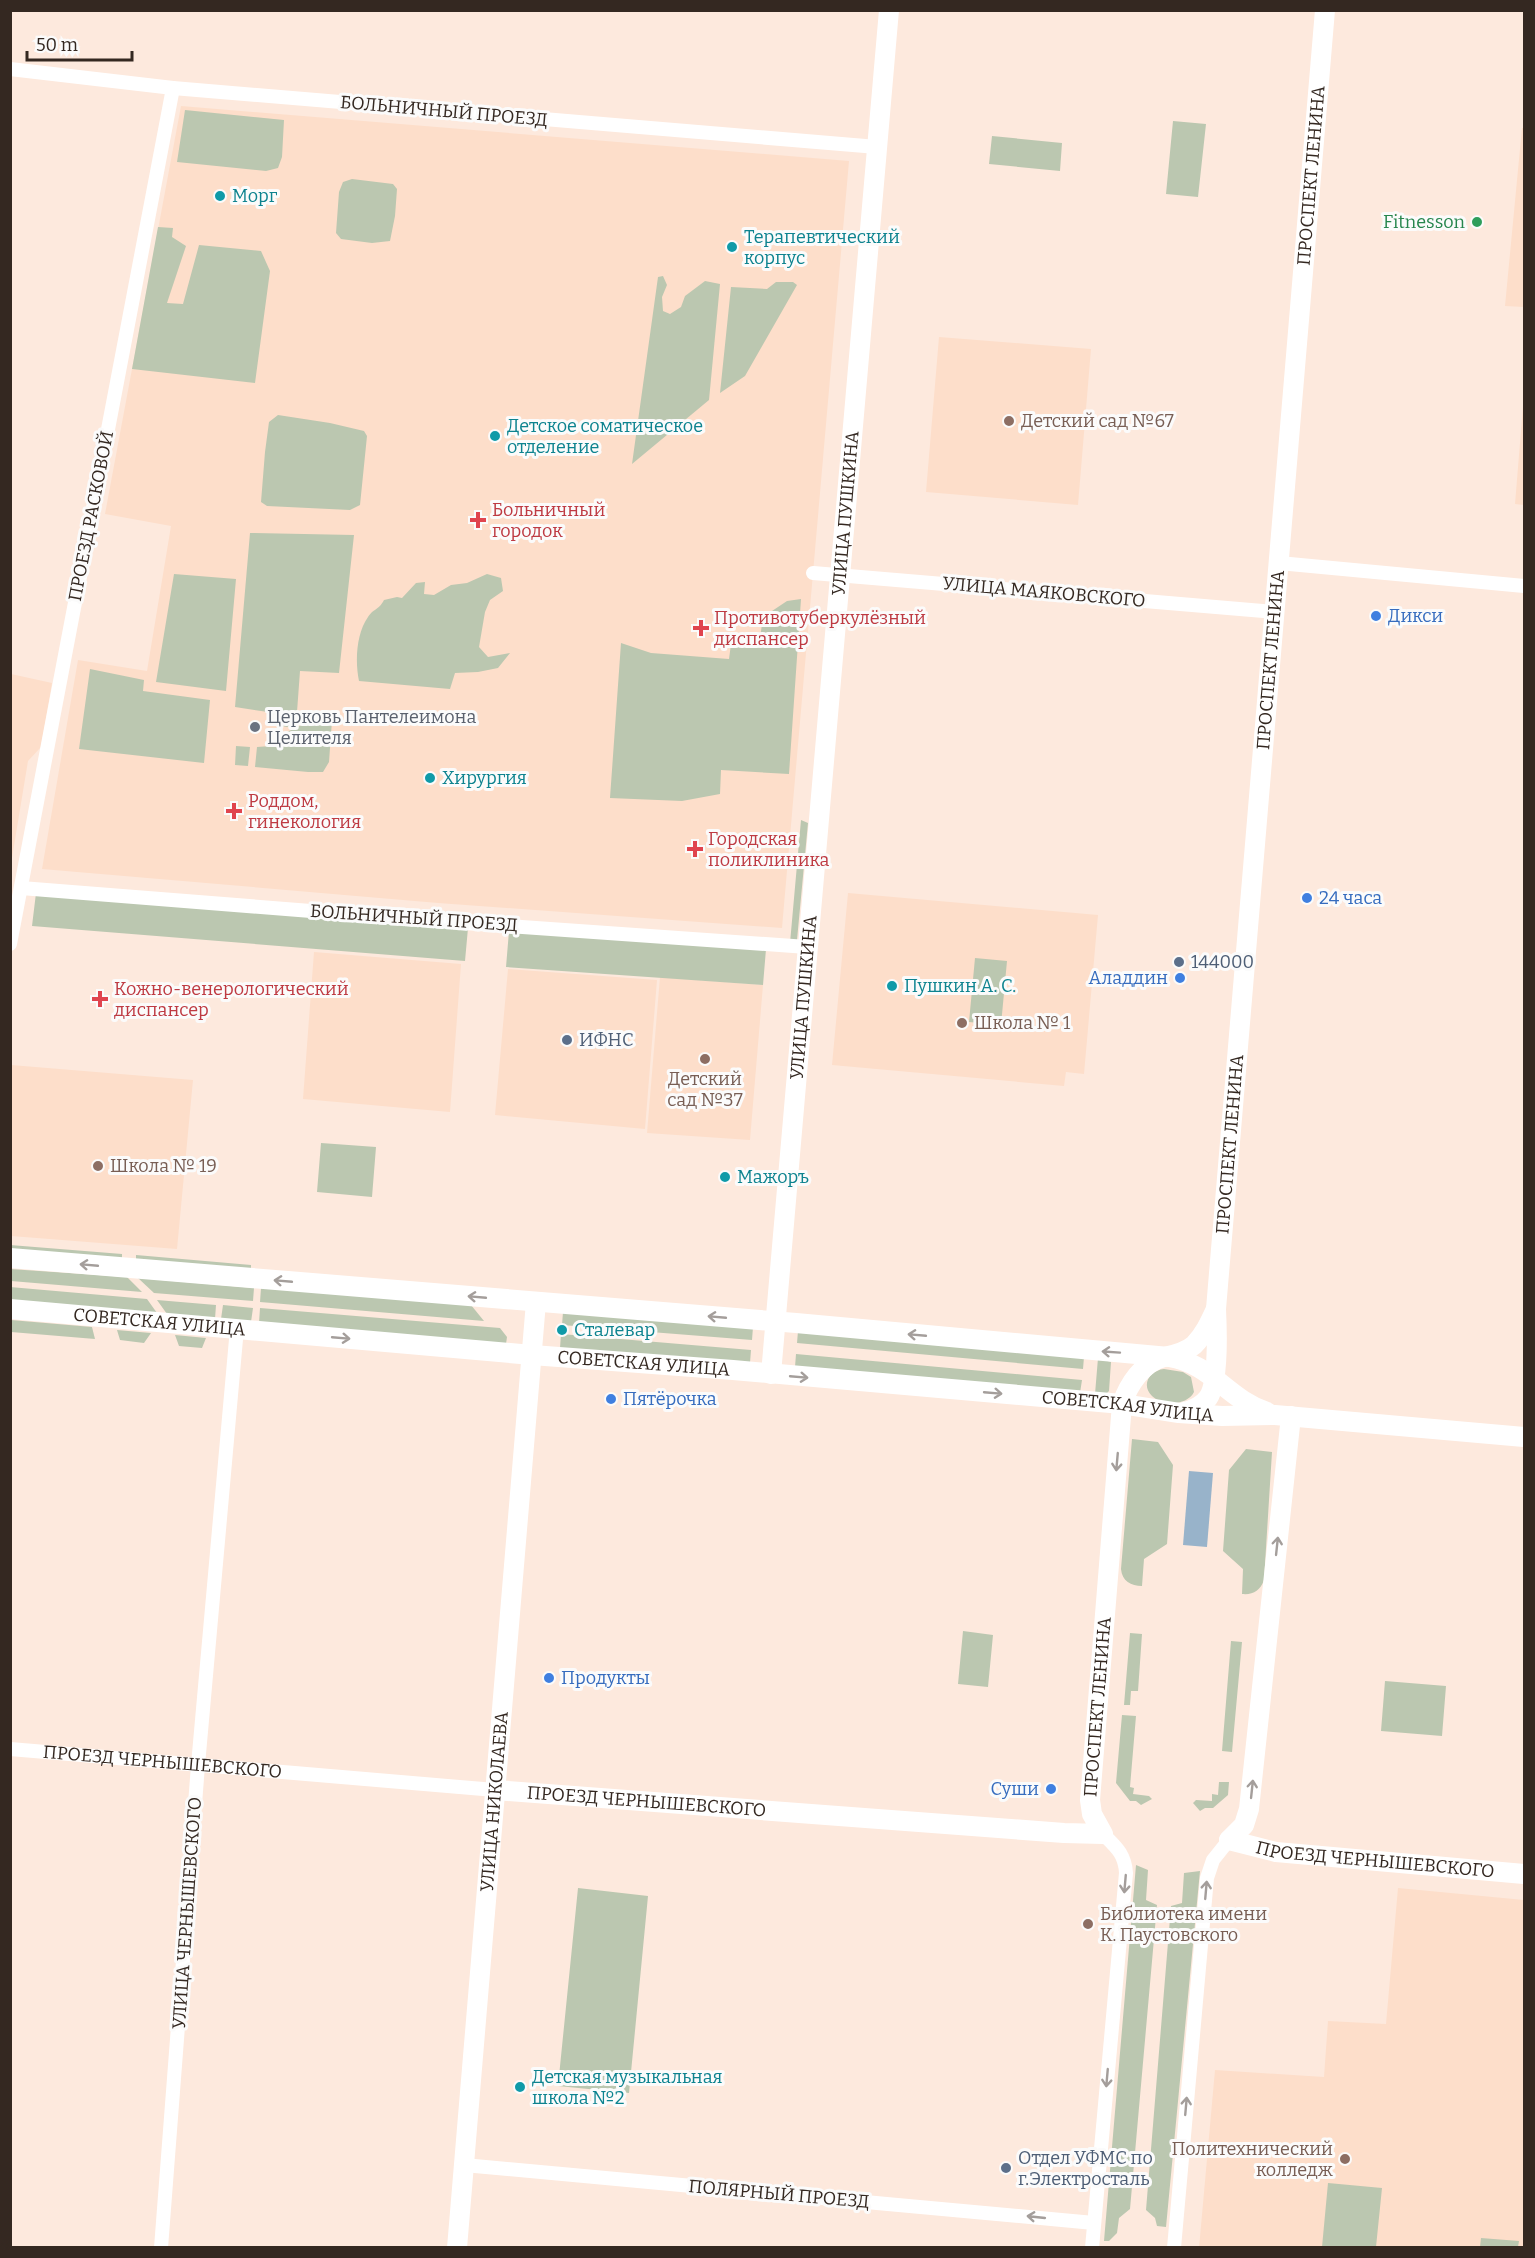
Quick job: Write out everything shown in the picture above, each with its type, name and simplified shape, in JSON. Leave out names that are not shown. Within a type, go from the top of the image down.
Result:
[{"type":"main road","name":"УЛИЦА ПУШКИНА","points":[[771,1374],[889,10]]},
{"type":"main road","name":"ПРОСПЕКТ ЛЕНИНА","points":[[1179,1413],[1192,1410],[1207,1400],[1214,1378],[1217,1340],[1216,1310],[1325,10]]},
{"type":"main road","points":[[10,1258],[1169,1357],[1192,1362],[1214,1378]]},
{"type":"main road","name":"УЛИЦА НИКОЛАЕВА","points":[[457,2247],[536,1302]]},
{"type":"main road","name":"СОВЕТСКАЯ УЛИЦА","points":[[10,1309],[1122,1404],[1179,1413],[1222,1416],[1283,1415],[1524,1437]]},
{"type":"main road","name":"ПРОСПЕКТ ЛЕНИНА","points":[[1103,1834],[1092,1814],[1090,1800],[1122,1404],[1127,1390],[1152,1362],[1193,1346],[1216,1310]]},
{"type":"main road","points":[[1142,1371],[1138,1386],[1140,1395],[1148,1408]]},
{"type":"main road","name":"СОВЕТСКАЯ УЛИЦА","points":[[1214,1378],[1244,1402],[1283,1415]]},
{"type":"main road","points":[[1229,1840],[1244,1824],[1250,1809],[1283,1415]]},
{"type":"main road","name":"ПРОЕЗД ЧЕРНЫШЕВСКОГО","points":[[495,1790],[1041,1832],[1103,1834]]},
{"type":"main road","name":"ПРОЕЗД ЧЕРНЫШЕВСКОГО","points":[[1229,1840],[1276,1852],[1524,1874]]},
{"type":"street","name":"БОЛЬНИЧНЫЙ ПРОЕЗД","points":[[10,69],[173,88],[878,147]]},
{"type":"street","name":"ПРОЕЗД РАСКОВОЙ","points":[[10,944],[173,88]]},
{"type":"street","points":[[1279,563],[1524,586]]},
{"type":"street","name":"УЛИЦА МАЯКОВСКОГО","points":[[813,573],[1275,612]]},
{"type":"street","name":"БОЛЬНИЧНЫЙ ПРОЕЗД","points":[[21,888],[807,947]]},
{"type":"street","name":"УЛИЦА ЧЕРНЫШЕВСКОГО","points":[[161,2247],[198,1765],[237,1328]]},
{"type":"street","name":"ПРОЕЗД ЧЕРНЫШЕВСКОГО","points":[[10,1749],[495,1790]]},
{"type":"street","name":"ПРОСПЕКТ ЛЕНИНА","points":[[1092,2247],[1126,1873],[1126,1860],[1121,1851],[1103,1834]]},
{"type":"street","points":[[1174,2247],[1208,1878],[1213,1860],[1229,1840]]},
{"type":"street","name":"ПОЛЯРНЫЙ ПРОЕЗД","points":[[464,2165],[1094,2223]]},
{"type":"shaded area","name":"Больничный городок","points":[[181,106],[849,161],[782,928],[438,903],[42,869],[78,660],[147,671],[171,526],[105,514]]},
{"type":"shaded area","points":[[1522,128],[1524,128],[1524,307],[1505,306]]},
{"type":"shaded area","name":"Детский сад №67","points":[[939,337],[1091,349],[1078,505],[926,492]]},
{"type":"shaded area","points":[[1524,394],[1524,505],[1515,504]]},
{"type":"shaded area","points":[[11,674],[52,683],[41,747],[28,761],[11,864]]},
{"type":"shaded area","name":"Школа № 1","points":[[848,893],[1098,915],[1084,1074],[1066,1072],[1064,1086],[832,1065]]},
{"type":"shaded area","points":[[314,952],[461,964],[450,1112],[303,1099]]},
{"type":"shaded area","points":[[508,969],[657,980],[645,1129],[495,1115]]},
{"type":"shaded area","name":"Детский сад №37","points":[[660,977],[763,985],[750,1140],[647,1133]]},
{"type":"shaded area","name":"Школа № 19","points":[[11,1065],[193,1080],[177,1249],[11,1236]]},
{"type":"shaded area","name":"Политехнический колледж","points":[[1398,1888],[1524,1900],[1524,2247],[1199,2248],[1215,2070],[1324,2077],[1328,2021],[1386,2024]]},
{"type":"green space","points":[[185,110],[284,120],[282,157],[278,168],[266,171],[177,162]]},
{"type":"green space","points":[[1173,121],[1206,124],[1198,197],[1166,194]]},
{"type":"green space","points":[[992,136],[1062,143],[1060,171],[989,164]]},
{"type":"green space","points":[[352,179],[393,184],[397,189],[390,241],[372,243],[341,239],[336,233],[339,192],[343,182]]},
{"type":"green space","points":[[158,227],[173,228],[172,237],[186,246],[167,303],[183,304],[199,245],[261,251],[270,271],[255,383],[132,369]]},
{"type":"green space","points":[[663,276],[667,285],[662,297],[663,311],[670,314],[681,307],[685,296],[705,281],[720,284],[709,400],[632,464],[658,277]]},
{"type":"green space","points":[[776,282],[793,282],[797,285],[745,376],[720,393],[731,287],[767,289]]},
{"type":"green space","points":[[278,415],[364,431],[367,436],[360,505],[350,510],[267,506],[261,502],[269,422]]},
{"type":"green space","points":[[250,533],[354,535],[339,673],[300,671],[297,712],[307,713],[304,719],[287,727],[282,726],[281,718],[268,712],[235,707]]},
{"type":"green space","points":[[174,574],[236,579],[226,691],[156,682]]},
{"type":"green space","points":[[487,574],[501,578],[503,591],[490,600],[485,612],[479,647],[488,657],[510,653],[498,668],[455,673],[450,689],[359,681],[357,657],[361,632],[368,617],[384,600],[402,598],[416,583],[425,582],[424,594],[434,595],[451,585],[467,583]]},
{"type":"green space","points":[[801,599],[789,774],[721,770],[720,794],[682,801],[610,798],[621,643],[651,653],[729,659],[731,644],[759,645],[763,617],[787,601]]},
{"type":"green space","points":[[90,669],[144,680],[143,691],[210,700],[204,763],[79,749]]},
{"type":"green space","points":[[314,719],[332,720],[329,762],[323,772],[255,767],[257,747],[271,746],[283,740],[287,732]]},
{"type":"green space","points":[[236,746],[250,747],[248,766],[235,765]]},
{"type":"green space","points":[[801,820],[808,823],[797,940],[790,943]]},
{"type":"green space","points":[[36,893],[468,928],[465,961],[32,926]]},
{"type":"green space","points":[[509,931],[766,949],[763,985],[506,967]]},
{"type":"green space","points":[[975,958],[1007,961],[1001,1025],[969,1022]]},
{"type":"green space","points":[[321,1143],[376,1147],[372,1197],[317,1192]]},
{"type":"green space","points":[[10,1245],[122,1254],[122,1258],[11,1249]]},
{"type":"green space","points":[[136,1255],[251,1265],[251,1269],[136,1259]]},
{"type":"green space","points":[[10,1269],[127,1277],[142,1292],[11,1281]]},
{"type":"green space","points":[[138,1278],[254,1288],[253,1301],[154,1293]]},
{"type":"green space","points":[[10,1287],[147,1299],[157,1313],[11,1301]]},
{"type":"green space","points":[[261,1288],[471,1305],[484,1321],[260,1302]]},
{"type":"green space","points":[[157,1300],[216,1305],[215,1319],[167,1314]]},
{"type":"green space","points":[[223,1305],[253,1308],[251,1322],[221,1319]]},
{"type":"green space","points":[[260,1308],[500,1328],[507,1337],[506,1344],[259,1323]]},
{"type":"green space","points":[[563,1312],[753,1327],[752,1340],[562,1325]]},
{"type":"green space","points":[[11,1320],[92,1327],[95,1339],[11,1332]]},
{"type":"green space","points":[[117,1330],[151,1333],[144,1343],[120,1340]]},
{"type":"green space","points":[[798,1331],[1084,1357],[1083,1369],[797,1343]]},
{"type":"green space","points":[[561,1334],[751,1350],[750,1363],[560,1348]]},
{"type":"green space","points":[[175,1335],[206,1338],[202,1348],[179,1346]]},
{"type":"green space","points":[[796,1354],[1082,1380],[1080,1393],[795,1367]]},
{"type":"green space","points":[[1098,1358],[1111,1362],[1109,1391],[1106,1394],[1095,1394]]},
{"type":"green space","points":[[1164,1369],[1183,1372],[1191,1377],[1194,1392],[1191,1397],[1180,1402],[1168,1403],[1152,1396],[1147,1382],[1151,1375]]},
{"type":"green space","points":[[1132,1439],[1158,1442],[1173,1465],[1167,1544],[1144,1559],[1142,1586],[1128,1582],[1123,1577],[1121,1569]]},
{"type":"green space","points":[[1246,1449],[1272,1452],[1264,1580],[1258,1590],[1242,1594],[1243,1569],[1223,1551],[1229,1470]]},
{"type":"green space","points":[[963,1631],[993,1635],[988,1687],[958,1684]]},
{"type":"green space","points":[[1130,1633],[1142,1634],[1138,1691],[1131,1691],[1130,1705],[1124,1705]]},
{"type":"green space","points":[[1231,1641],[1242,1642],[1232,1752],[1222,1751]]},
{"type":"green space","points":[[1385,1681],[1446,1686],[1442,1736],[1381,1731]]},
{"type":"green space","points":[[1122,1715],[1136,1716],[1130,1787],[1134,1788],[1133,1794],[1149,1796],[1152,1799],[1141,1805],[1136,1801],[1130,1801],[1116,1783]]},
{"type":"green space","points":[[1219,1782],[1229,1782],[1228,1795],[1213,1808],[1200,1811],[1193,1803],[1196,1800],[1212,1801],[1212,1794],[1218,1795]]},
{"type":"green space","points":[[1136,1865],[1148,1870],[1146,1900],[1157,1905],[1130,2209],[1119,2218],[1117,2233],[1109,2241],[1104,2241]]},
{"type":"green space","points":[[1200,1871],[1166,2227],[1157,2226],[1155,2218],[1146,2210],[1171,1906],[1182,1903],[1184,1873]]},
{"type":"green space","points":[[578,1888],[648,1896],[629,2093],[558,2086]]},
{"type":"green space","points":[[1328,2183],[1382,2188],[1376,2247],[1322,2247]]},
{"type":"green space","points":[[1481,2238],[1519,2241],[1518,2247],[1480,2247]]},
{"type":"water","points":[[1189,1471],[1213,1473],[1207,1547],[1183,1545]]},
{"type":"place","name":"Морг","points":[[220,196]]},
{"type":"place","name":"Fitnesson","points":[[1477,222]]},
{"type":"place","name":"Терапевтический корпус","points":[[732,247]]},
{"type":"place","name":"Детский сад №67","points":[[1009,421]]},
{"type":"place","name":"Детское соматическое отделение","points":[[495,436]]},
{"type":"place","name":"Больничный городок","points":[[478,520]]},
{"type":"place","name":"Дикси","points":[[1376,616]]},
{"type":"place","name":"Противотуберкулёзный диспансер","points":[[701,628]]},
{"type":"place","name":"Церковь Пантелеимона Целителя","points":[[255,727]]},
{"type":"place","name":"Хирургия","points":[[430,778]]},
{"type":"place","name":"Роддом, гинекология","points":[[234,811]]},
{"type":"place","name":"Городская поликлиника","points":[[695,849]]},
{"type":"place","name":"24 часа","points":[[1307,898]]},
{"type":"place","name":"144000","points":[[1179,962]]},
{"type":"place","name":"Аладдин","points":[[1180,978]]},
{"type":"place","name":"Пушкин А. С.","points":[[892,986]]},
{"type":"place","name":"Кожно-венерологический диспансер","points":[[100,999]]},
{"type":"place","name":"Школа № 1","points":[[962,1023]]},
{"type":"place","name":"ИФНС","points":[[567,1040]]},
{"type":"place","name":"Детский сад №37","points":[[705,1059]]},
{"type":"place","name":"Школа № 19","points":[[98,1166]]},
{"type":"place","name":"Мажоръ","points":[[725,1177]]},
{"type":"place","name":"Сталевар","points":[[562,1330]]},
{"type":"place","name":"Пятёрочка","points":[[611,1399]]},
{"type":"place","name":"Продукты","points":[[549,1678]]},
{"type":"place","name":"Суши","points":[[1051,1789]]},
{"type":"place","name":"Библиотека имени К. Паустовского","points":[[1088,1924]]},
{"type":"place","name":"Детская музыкальная школа №2","points":[[520,2087]]},
{"type":"place","name":"Политехнический колледж","points":[[1345,2159]]},
{"type":"place","name":"Отдел УФМС по г.Электросталь","points":[[1006,2168]]}]
